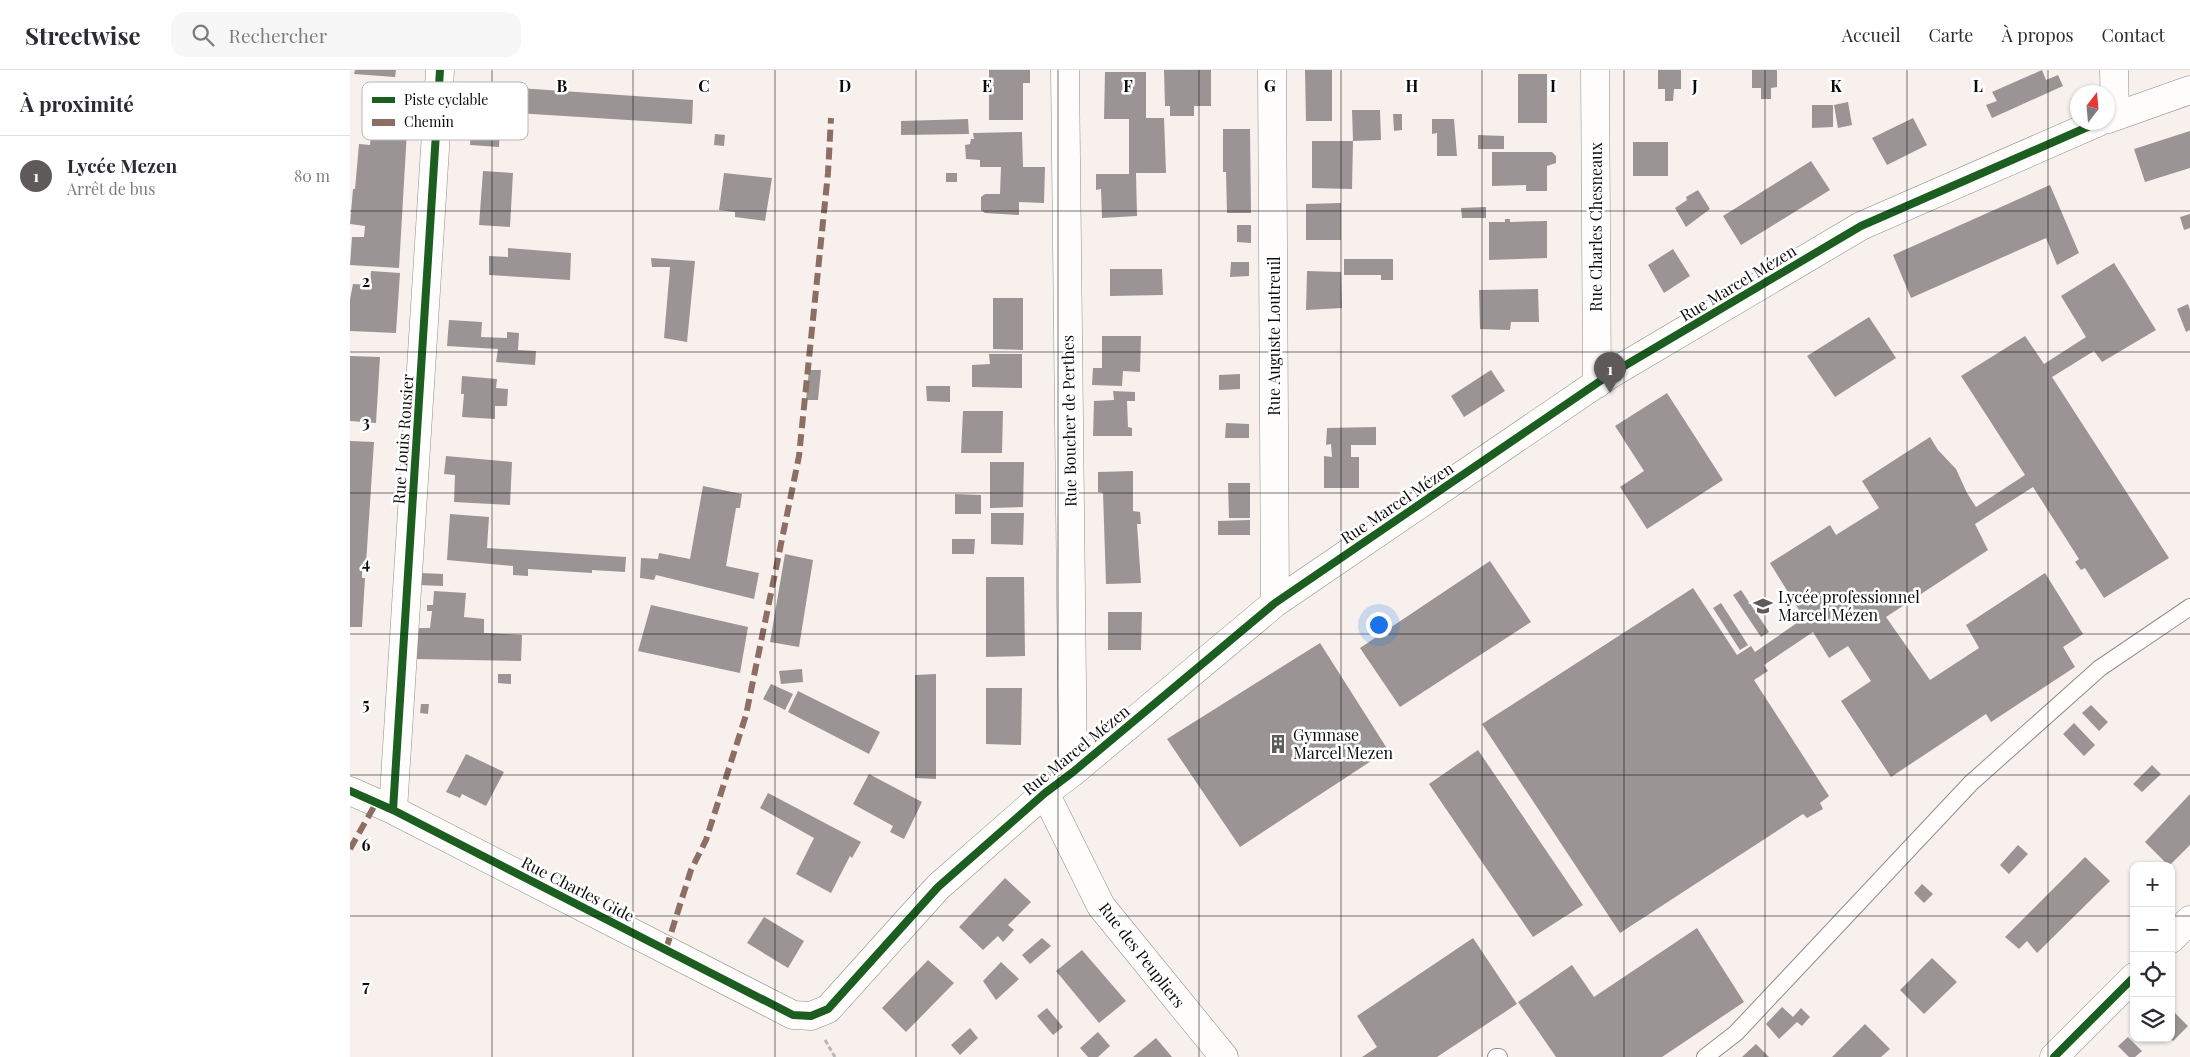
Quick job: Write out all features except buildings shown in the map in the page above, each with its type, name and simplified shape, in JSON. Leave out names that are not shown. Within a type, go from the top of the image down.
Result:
[{"type":"street","name":"Rue Boucher de Perthes","points":[[1064,70],[1073,772]]},
{"type":"street","name":"Rue Auguste Loutreuil","points":[[1272,70],[1275,603]]},
{"type":"street","name":"Rue Charles Chesneaux","points":[[1595,70],[1597,384]]},
{"type":"street","points":[[2112,85],[2114,70]]},
{"type":"street","name":"Rue Marcel Mézen","points":[[2115,116],[2190,90]]},
{"type":"street","name":"Rue Marcel Mézen","points":[[793,1014],[811,1016],[828,1009],[938,887],[1044,793],[1073,772],[1275,603],[1597,384],[1861,226],[2082,130]]},
{"type":"street","name":"Rue Louis Rousier","points":[[393,810],[436,140]]},
{"type":"street","name":"Rue Charles Gide","points":[[350,791],[393,810],[793,1014]]},
{"type":"street","name":"Rue des Peupliers","points":[[1044,793],[1101,906],[1224,1057]]},
{"type":"street","points":[[2175,935],[2190,920]]},
{"type":"street","points":[[2054,1057],[2130,981]]},
{"type":"lane","points":[[1705,1057],[1736,1033],[1971,783],[2100,668],[2190,607]]},
{"type":"marked path","points":[[666,949],[691,870],[706,840],[746,715],[799,456],[828,173],[831,118]]},
{"type":"marked path","points":[[350,849],[376,803]]},
{"type":"cycle path","points":[[439,82],[440,70]]},
{"type":"cycle path","points":[[350,791],[393,810],[793,1015],[811,1016],[828,1009],[938,887],[1045,793],[1073,772],[1275,603],[1609,375],[1861,226],[2081,130]]},
{"type":"cycle path","points":[[393,810],[436,140]]},
{"type":"cycle path","points":[[2054,1057],[2130,981]]},
{"type":"place","name":"Lycée Mezen","points":[[1610,393]]},
{"type":"place","name":"Lycée professionnel Marcel Mézen","points":[[1763,606]]},
{"type":"place","name":"Gymnase Marcel Mezen","points":[[1278,744]]}]
